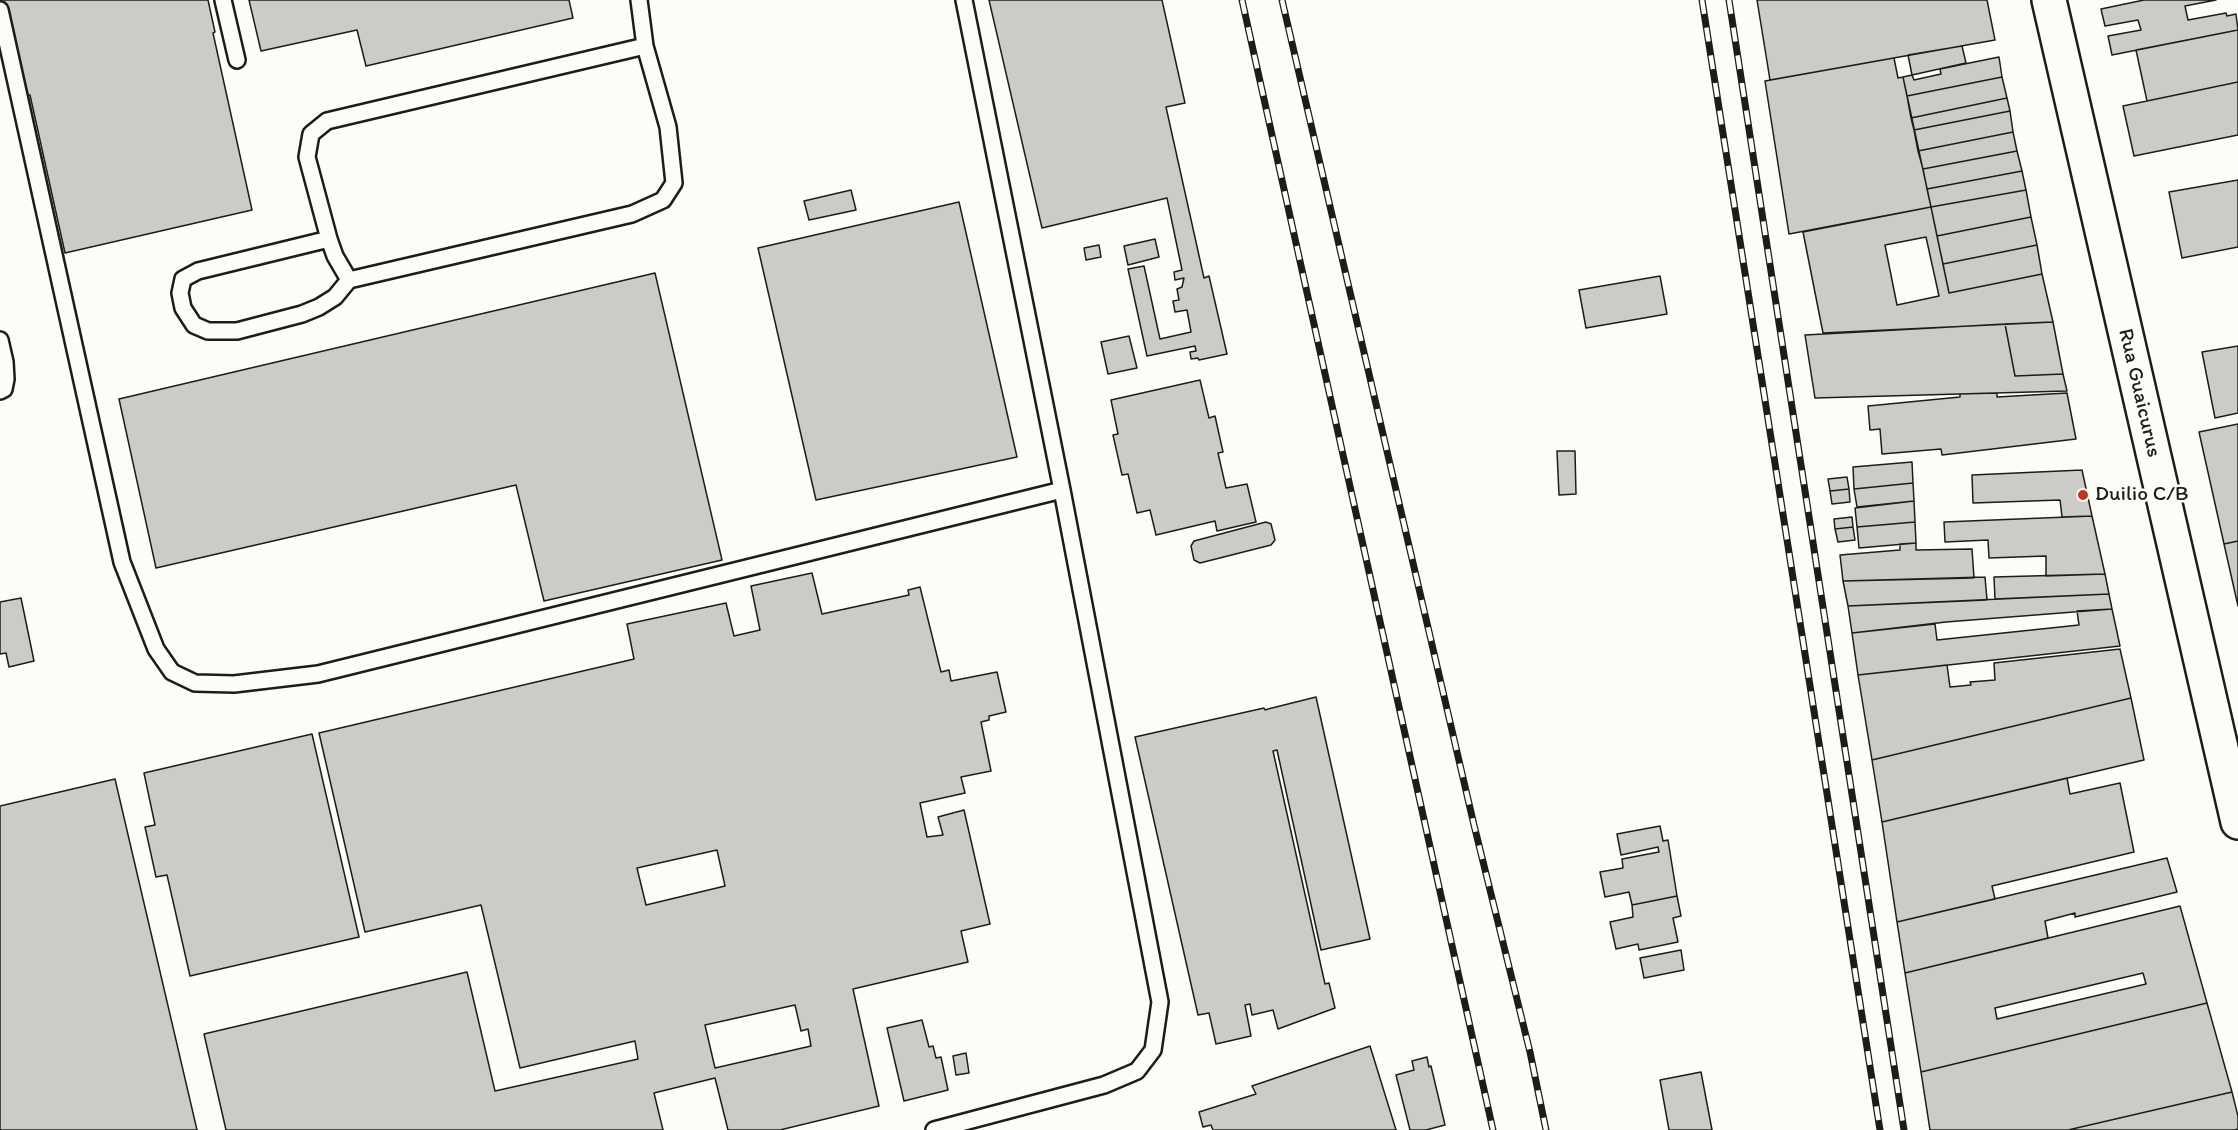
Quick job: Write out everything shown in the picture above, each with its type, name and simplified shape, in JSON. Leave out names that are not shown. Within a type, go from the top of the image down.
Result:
[{"type":"main road","name":"Rua Guaicurus","points":[[2049,0],[2238,822]]},
{"type":"lane","points":[[223,0],[237,60]]},
{"type":"lane","points":[[329,239],[198,271],[183,279],[180,293],[183,308],[194,325],[208,331],[237,331],[302,314],[319,307],[335,297],[349,279],[632,214],[663,200],[674,183],[668,127],[645,46],[639,0]]},
{"type":"lane","points":[[934,1130],[1104,1085],[1137,1071],[1153,1050],[1160,1002],[1062,490],[964,0]]},
{"type":"lane","points":[[0,10],[122,562],[156,649],[172,672],[195,683],[234,684],[318,674],[1062,490]]},
{"type":"lane","points":[[349,279],[335,256],[329,239],[307,157],[311,134],[327,122],[645,46]]},
{"type":"lane","points":[[0,340],[6,379],[4,389],[0,391]]},
{"type":"building","points":[[0,0],[208,0],[215,32],[213,33],[252,210],[65,253],[30,95],[26,92],[22,93],[0,8]]},
{"type":"building","points":[[249,0],[569,0],[573,18],[366,66],[357,30],[261,51]]},
{"type":"building","points":[[989,0],[1162,0],[1185,103],[1166,107],[1204,278],[1209,276],[1227,354],[1199,360],[1198,358],[1191,359],[1190,352],[1196,351],[1195,346],[1147,356],[1128,269],[1144,266],[1160,339],[1191,332],[1187,310],[1175,312],[1173,301],[1179,300],[1177,289],[1182,287],[1184,278],[1175,280],[1174,272],[1182,270],[1167,198],[1042,228]]},
{"type":"building","points":[[1757,0],[1987,0],[1995,40],[1770,80]]},
{"type":"building","points":[[2144,0],[2216,0],[2185,6],[2188,20],[2226,13],[2227,16],[2236,14],[2238,30],[2112,55],[2108,36],[2141,30],[2138,20],[2105,26],[2101,9]]},
{"type":"building","points":[[2238,30],[2238,82],[2147,101],[2136,50]]},
{"type":"building","points":[[1962,46],[1966,63],[1912,75],[1908,55]]},
{"type":"building","points":[[1999,57],[2002,77],[1907,96],[1903,77],[1912,75],[1914,80],[1941,74],[1940,69]]},
{"type":"building","points":[[1894,58],[1898,78],[1903,77],[1931,207],[1789,234],[1765,81]]},
{"type":"building","points":[[2002,77],[2007,98],[1911,118],[1907,96]]},
{"type":"building","points":[[2238,82],[2238,135],[2134,156],[2123,106]]},
{"type":"building","points":[[2007,98],[2010,111],[1914,130],[1911,118]]},
{"type":"building","points":[[2010,111],[2013,132],[1918,151],[1914,130]]},
{"type":"building","points":[[2013,132],[2017,151],[1923,169],[1918,151]]},
{"type":"building","points":[[2017,151],[2022,171],[1927,189],[1923,169]]},
{"type":"building","points":[[2022,171],[2026,190],[1931,207],[1927,189]]},
{"type":"building","points":[[2238,180],[2238,247],[2182,258],[2169,192]]},
{"type":"building","points":[[851,190],[856,210],[809,220],[804,201]]},
{"type":"building","points":[[2026,190],[2031,217],[1937,236],[1931,207]]},
{"type":"building","points":[[959,202],[1017,457],[816,500],[758,248]]},
{"type":"building","points":[[1931,207],[1949,293],[2042,274],[2053,322],[1823,333],[1803,232]],"holes":[[[1926,237],[1939,296],[1897,305],[1885,245]]]},
{"type":"building","points":[[2031,217],[2037,245],[1943,264],[1937,236]]},
{"type":"building","points":[[1155,239],[1159,257],[1128,265],[1124,246]]},
{"type":"building","points":[[1099,245],[1101,257],[1086,260],[1084,248]]},
{"type":"building","points":[[2037,245],[2042,274],[1949,293],[1943,264]]},
{"type":"building","points":[[655,273],[722,560],[544,601],[516,485],[156,568],[119,399]]},
{"type":"building","points":[[1660,276],[1667,314],[1586,328],[1579,290]]},
{"type":"building","points":[[2053,322],[2063,374],[2015,376],[2005,324]]},
{"type":"building","points":[[2005,324],[2015,376],[2063,374],[2067,391],[1815,398],[1805,335]]},
{"type":"building","points":[[1129,336],[1137,368],[1108,374],[1101,342]]},
{"type":"building","points":[[2238,346],[2238,413],[2215,418],[2202,352]]},
{"type":"building","points":[[1200,380],[1209,418],[1215,416],[1223,452],[1218,453],[1226,488],[1247,484],[1256,522],[1217,531],[1215,521],[1156,535],[1150,510],[1137,513],[1128,474],[1122,475],[1113,435],[1118,434],[1111,400]]},
{"type":"building","points":[[1997,393],[1997,397],[2067,393],[2076,439],[1942,455],[1941,449],[1882,454],[1880,429],[1870,430],[1868,406],[1960,397],[1960,394]]},
{"type":"building","points":[[2238,424],[2238,541],[2224,544],[2199,432]]},
{"type":"building","points":[[1557,451],[1575,451],[1576,494],[1559,495]]},
{"type":"building","points":[[1912,462],[1913,483],[1854,489],[1853,467]]},
{"type":"building","points":[[2082,470],[2092,516],[2062,517],[2060,500],[1973,503],[1972,475]]},
{"type":"building","points":[[1847,477],[1849,489],[1830,491],[1828,479]]},
{"type":"building","points":[[1913,483],[1914,501],[1857,507],[1854,489]]},
{"type":"building","points":[[1849,489],[1850,502],[1832,504],[1830,491]]},
{"type":"building","points":[[1914,501],[1915,522],[1857,527],[1855,508]]},
{"type":"building","points":[[2092,516],[2105,574],[2046,576],[2046,556],[1989,558],[1988,540],[1945,542],[1944,522]]},
{"type":"building","points":[[1852,517],[1853,527],[1835,529],[1834,519]]},
{"type":"building","points":[[1266,522],[1271,524],[1275,540],[1271,545],[1200,563],[1194,560],[1191,546],[1194,541]]},
{"type":"building","points":[[1915,522],[1916,543],[1859,548],[1857,527]]},
{"type":"building","points":[[1853,527],[1855,540],[1838,542],[1835,529]]},
{"type":"building","points":[[2238,541],[2238,606],[2224,544]]},
{"type":"building","points":[[1916,543],[1916,550],[1972,549],[1974,578],[1843,581],[1840,555],[1900,550],[1900,544]]},
{"type":"building","points":[[812,573],[822,614],[909,595],[908,590],[920,587],[941,672],[949,670],[951,681],[997,672],[1006,712],[989,716],[989,720],[981,722],[991,771],[961,777],[965,793],[920,803],[927,837],[943,835],[938,817],[964,810],[990,924],[961,931],[968,962],[853,989],[879,1106],[780,1130],[728,1130],[715,1078],[654,1093],[663,1130],[226,1130],[204,1034],[467,972],[495,1091],[638,1059],[635,1041],[520,1068],[481,905],[365,932],[319,733],[634,659],[627,624],[726,603],[734,636],[760,630],[751,586]],"holes":[[[717,850],[725,886],[646,905],[637,868]],[[795,1005],[801,1031],[808,1029],[811,1046],[715,1068],[705,1025]]]},
{"type":"building","points":[[2105,574],[2109,594],[1995,599],[1994,577]]},
{"type":"building","points":[[1985,577],[1987,600],[1848,606],[1843,581]]},
{"type":"building","points":[[2109,594],[2112,609],[1946,622],[1852,633],[1848,606]]},
{"type":"building","points":[[21,598],[34,661],[9,667],[6,653],[0,654],[0,602]]},
{"type":"building","points":[[2112,609],[2120,646],[1858,675],[1852,633],[1935,624],[1937,640],[2079,625],[2077,611]]},
{"type":"building","points":[[2120,649],[2131,698],[1872,760],[1858,675],[1947,665],[1950,687],[1971,685],[1970,682],[1995,680],[1994,663]]},
{"type":"building","points":[[1316,697],[1370,939],[1321,950],[1277,750],[1273,751],[1325,984],[1329,983],[1335,1008],[1278,1029],[1273,1010],[1252,1015],[1250,1004],[1245,1005],[1251,1036],[1216,1044],[1209,1013],[1198,1015],[1135,737]]},
{"type":"building","points":[[2131,698],[2144,760],[1882,822],[1872,760]]},
{"type":"building","points":[[312,734],[359,937],[190,976],[167,875],[156,877],[145,827],[155,825],[144,773]]},
{"type":"building","points":[[2067,778],[2070,794],[2120,783],[2134,852],[1992,886],[1995,899],[1897,922],[1882,822]]},
{"type":"building","points":[[115,779],[197,1130],[0,1130],[0,806]]},
{"type":"building","points":[[1660,826],[1663,841],[1668,840],[1677,896],[1632,905],[1629,892],[1605,897],[1600,872],[1623,868],[1622,859],[1659,852],[1658,847],[1621,855],[1617,834]]},
{"type":"building","points":[[2167,858],[2177,892],[2075,917],[2075,913],[2045,921],[2048,938],[1905,973],[1897,922]]},
{"type":"building","points":[[1677,896],[1681,916],[1673,918],[1678,942],[1639,950],[1638,944],[1616,949],[1610,922],[1633,917],[1632,905]]},
{"type":"building","points":[[2180,906],[2207,1003],[1921,1072],[1905,973]],"holes":[[[2143,973],[2146,984],[1997,1019],[1995,1008]]]},
{"type":"building","points":[[1681,950],[1684,970],[1644,978],[1640,958]]},
{"type":"building","points":[[2207,1003],[2232,1092],[2068,1130],[1930,1130],[1921,1072]]},
{"type":"building","points":[[922,1020],[929,1047],[933,1046],[936,1058],[941,1057],[948,1090],[904,1101],[887,1028]]},
{"type":"building","points":[[1370,1046],[1396,1130],[1213,1130],[1211,1125],[1203,1127],[1199,1112],[1256,1094],[1252,1086]]},
{"type":"building","points":[[966,1053],[969,1073],[956,1075],[953,1056]]},
{"type":"building","points":[[1427,1057],[1445,1125],[1426,1130],[1410,1130],[1396,1075],[1414,1070],[1412,1061]]},
{"type":"building","points":[[1701,1072],[1712,1130],[1669,1130],[1660,1080]]},
{"type":"building","points":[[2232,1092],[2238,1116],[2238,1129],[2234,1130],[2068,1130]]},
{"type":"railway","points":[[1242,0],[1493,1130]]},
{"type":"railway","points":[[1282,0],[1474,825],[1530,1052],[1546,1130]]},
{"type":"railway","points":[[1702,0],[1880,1130]]},
{"type":"railway","points":[[1729,0],[1904,1130]]},
{"type":"place","name":"Duilio C/B","points":[[2083,495]]}]
